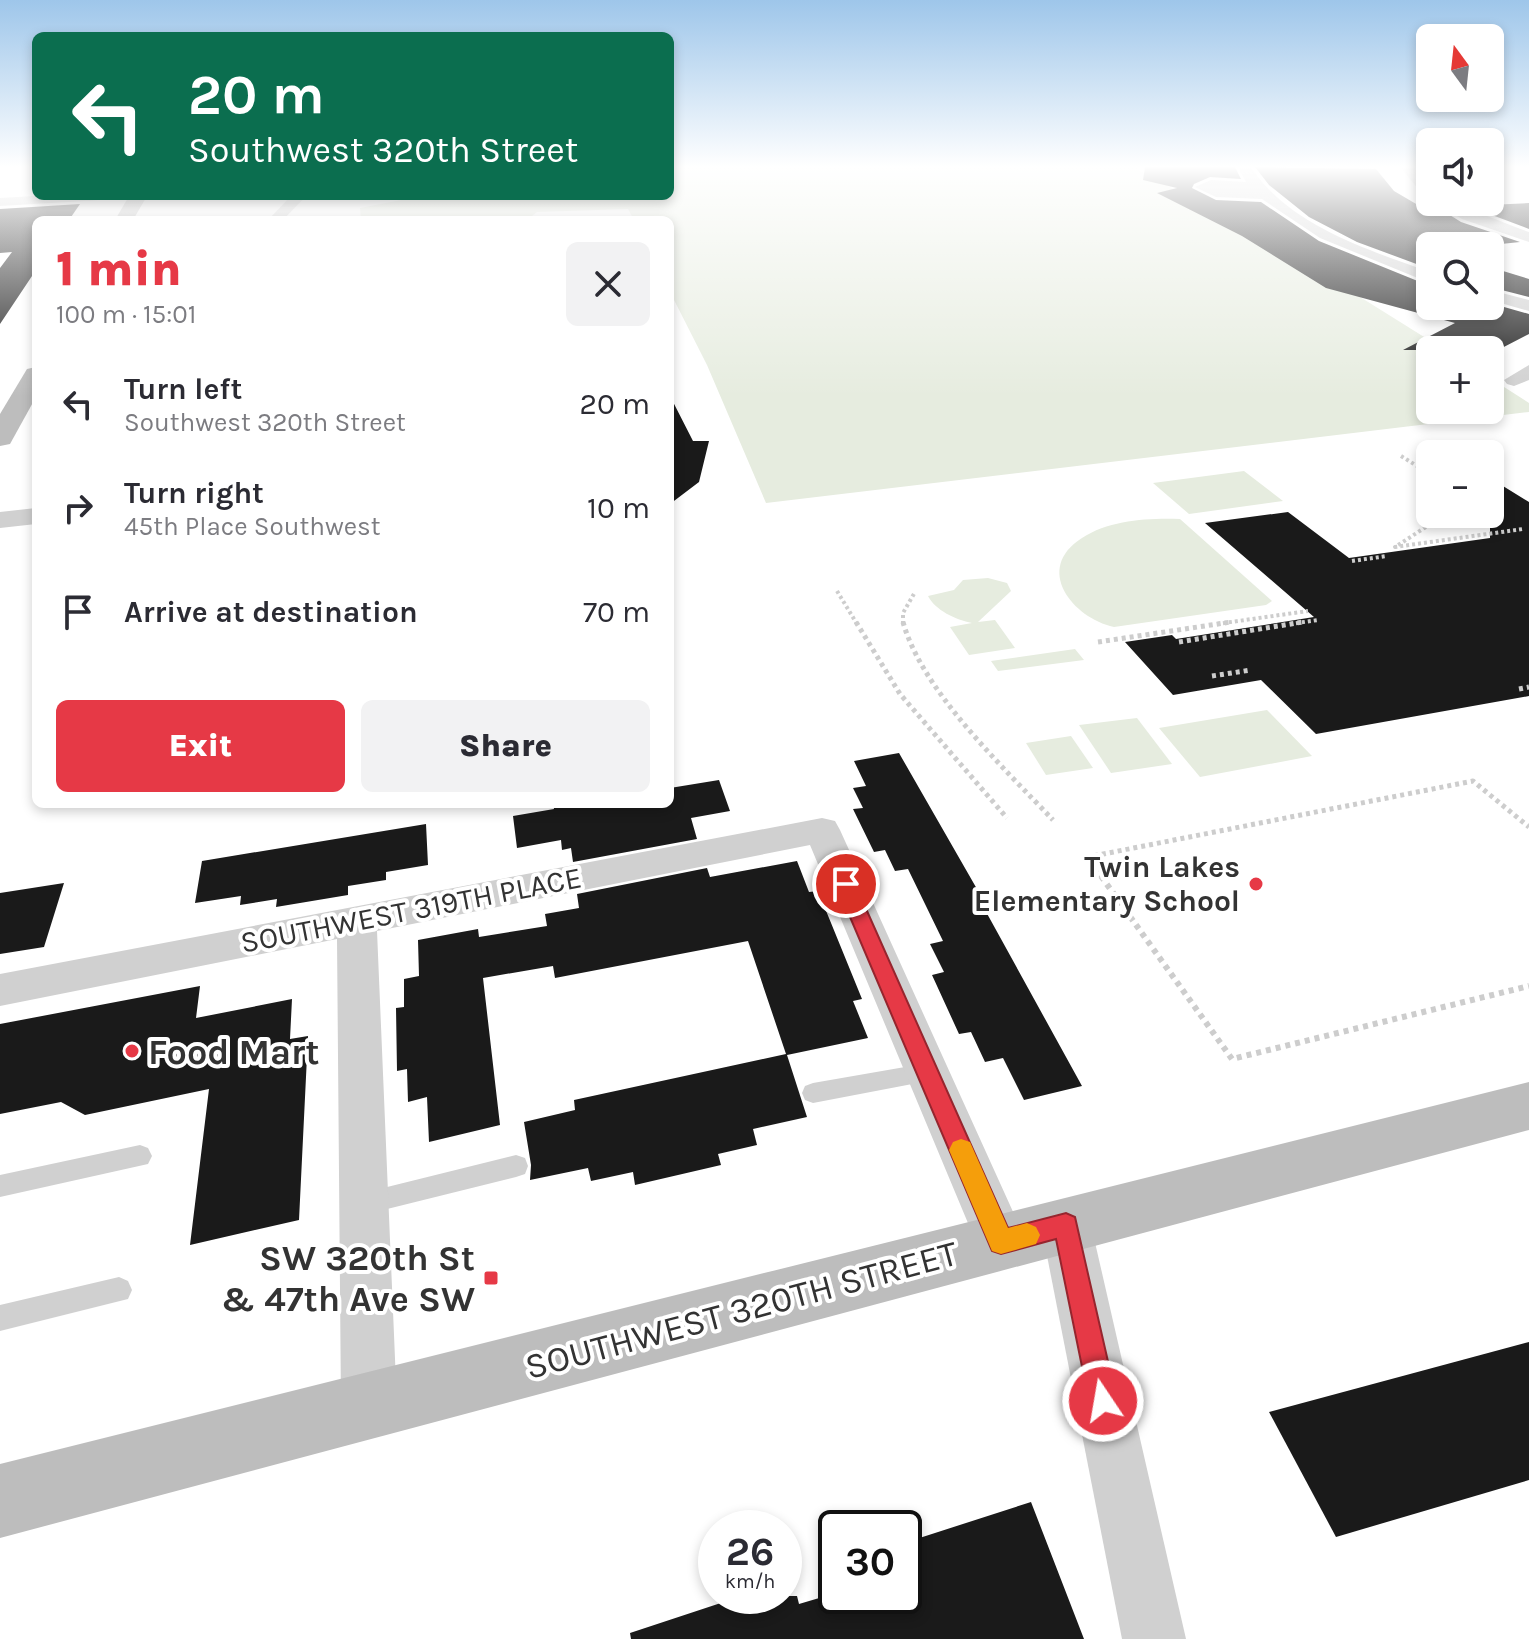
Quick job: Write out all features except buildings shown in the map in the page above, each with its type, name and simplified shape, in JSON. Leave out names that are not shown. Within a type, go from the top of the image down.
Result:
[{"type":"main road","points":[[0,438],[32,384]]},
{"type":"main road","name":"SOUTHWEST 320TH STREET","points":[[0,1501],[1529,1106]]},
{"type":"street","points":[[1348,243],[1401,267],[1385,272],[1385,275],[1407,281],[1416,280]]},
{"type":"street","points":[[1504,299],[1529,306]]},
{"type":"street","points":[[0,520],[32,516]]},
{"type":"street","name":"SOUTHWEST 319TH PLACE","points":[[0,990],[822,830],[928,1072]]},
{"type":"street","points":[[357,921],[369,1406]]},
{"type":"street","points":[[928,1072],[1001,1242]]},
{"type":"street","points":[[1066,1225],[1154,1639]]},
{"type":"lane","points":[[813,1093],[928,1072]]},
{"type":"lane","points":[[0,1186],[140,1156]]},
{"type":"lane","points":[[365,1204],[516,1166]]},
{"type":"lane","points":[[0,1318],[119,1290]]},
{"type":"path","points":[[1401,456],[1416,465]]},
{"type":"path","points":[[1427,528],[1398,549],[1523,529]]},
{"type":"path","points":[[1352,561],[1387,556]]},
{"type":"path","points":[[837,591],[900,694],[1007,818]]},
{"type":"path","points":[[915,592],[902,621],[915,650],[951,706],[1053,820]]},
{"type":"path","points":[[1098,642],[1308,611]]},
{"type":"path","points":[[1179,642],[1318,620]]},
{"type":"path","points":[[1212,676],[1251,670]]},
{"type":"path","points":[[1519,689],[1529,687]]},
{"type":"path","points":[[1529,827],[1473,781],[1088,857],[1232,1059],[1529,986]]},
{"type":"shaded area","points":[[674,243],[1274,243],[1423,336],[1416,336],[1416,424],[1428,424],[766,503],[707,365],[674,300]]},
{"type":"shaded area","points":[[1504,387],[1529,403],[1529,412],[1504,415]]},
{"type":"shaded area","points":[[1244,471],[1283,501],[1189,514],[1153,483]]},
{"type":"shaded area","points":[[1180,519],[1272,601],[1266,605],[1114,627],[1085,614],[1064,591],[1060,577],[1061,564],[1068,550],[1082,538],[1104,527],[1129,521]]},
{"type":"shaded area","points":[[988,578],[1007,583],[1011,591],[978,622],[995,620],[1015,648],[969,655],[950,627],[972,623],[947,614],[928,596],[954,590],[963,580]]},
{"type":"shaded area","points":[[1075,649],[1084,660],[998,671],[991,661]]},
{"type":"shaded area","points":[[1267,710],[1312,756],[1200,777],[1159,728]]},
{"type":"shaded area","points":[[1137,718],[1172,764],[1111,773],[1079,725]]},
{"type":"shaded area","points":[[1071,736],[1093,768],[1046,775],[1026,743]]},
{"type":"slow traffic","points":[[961,1150],[1001,1242],[1027,1235]]},
{"type":"place","name":"Twin Lakes Elementary School","points":[[1256,884]]},
{"type":"place","name":"Food Mart","points":[[132,1051]]},
{"type":"place","name":"SW 320th St & 47th Ave SW","points":[[491,1278]]},
{"type":"route","points":[[846,884],[1001,1242],[1066,1225],[1103,1401]]}]
